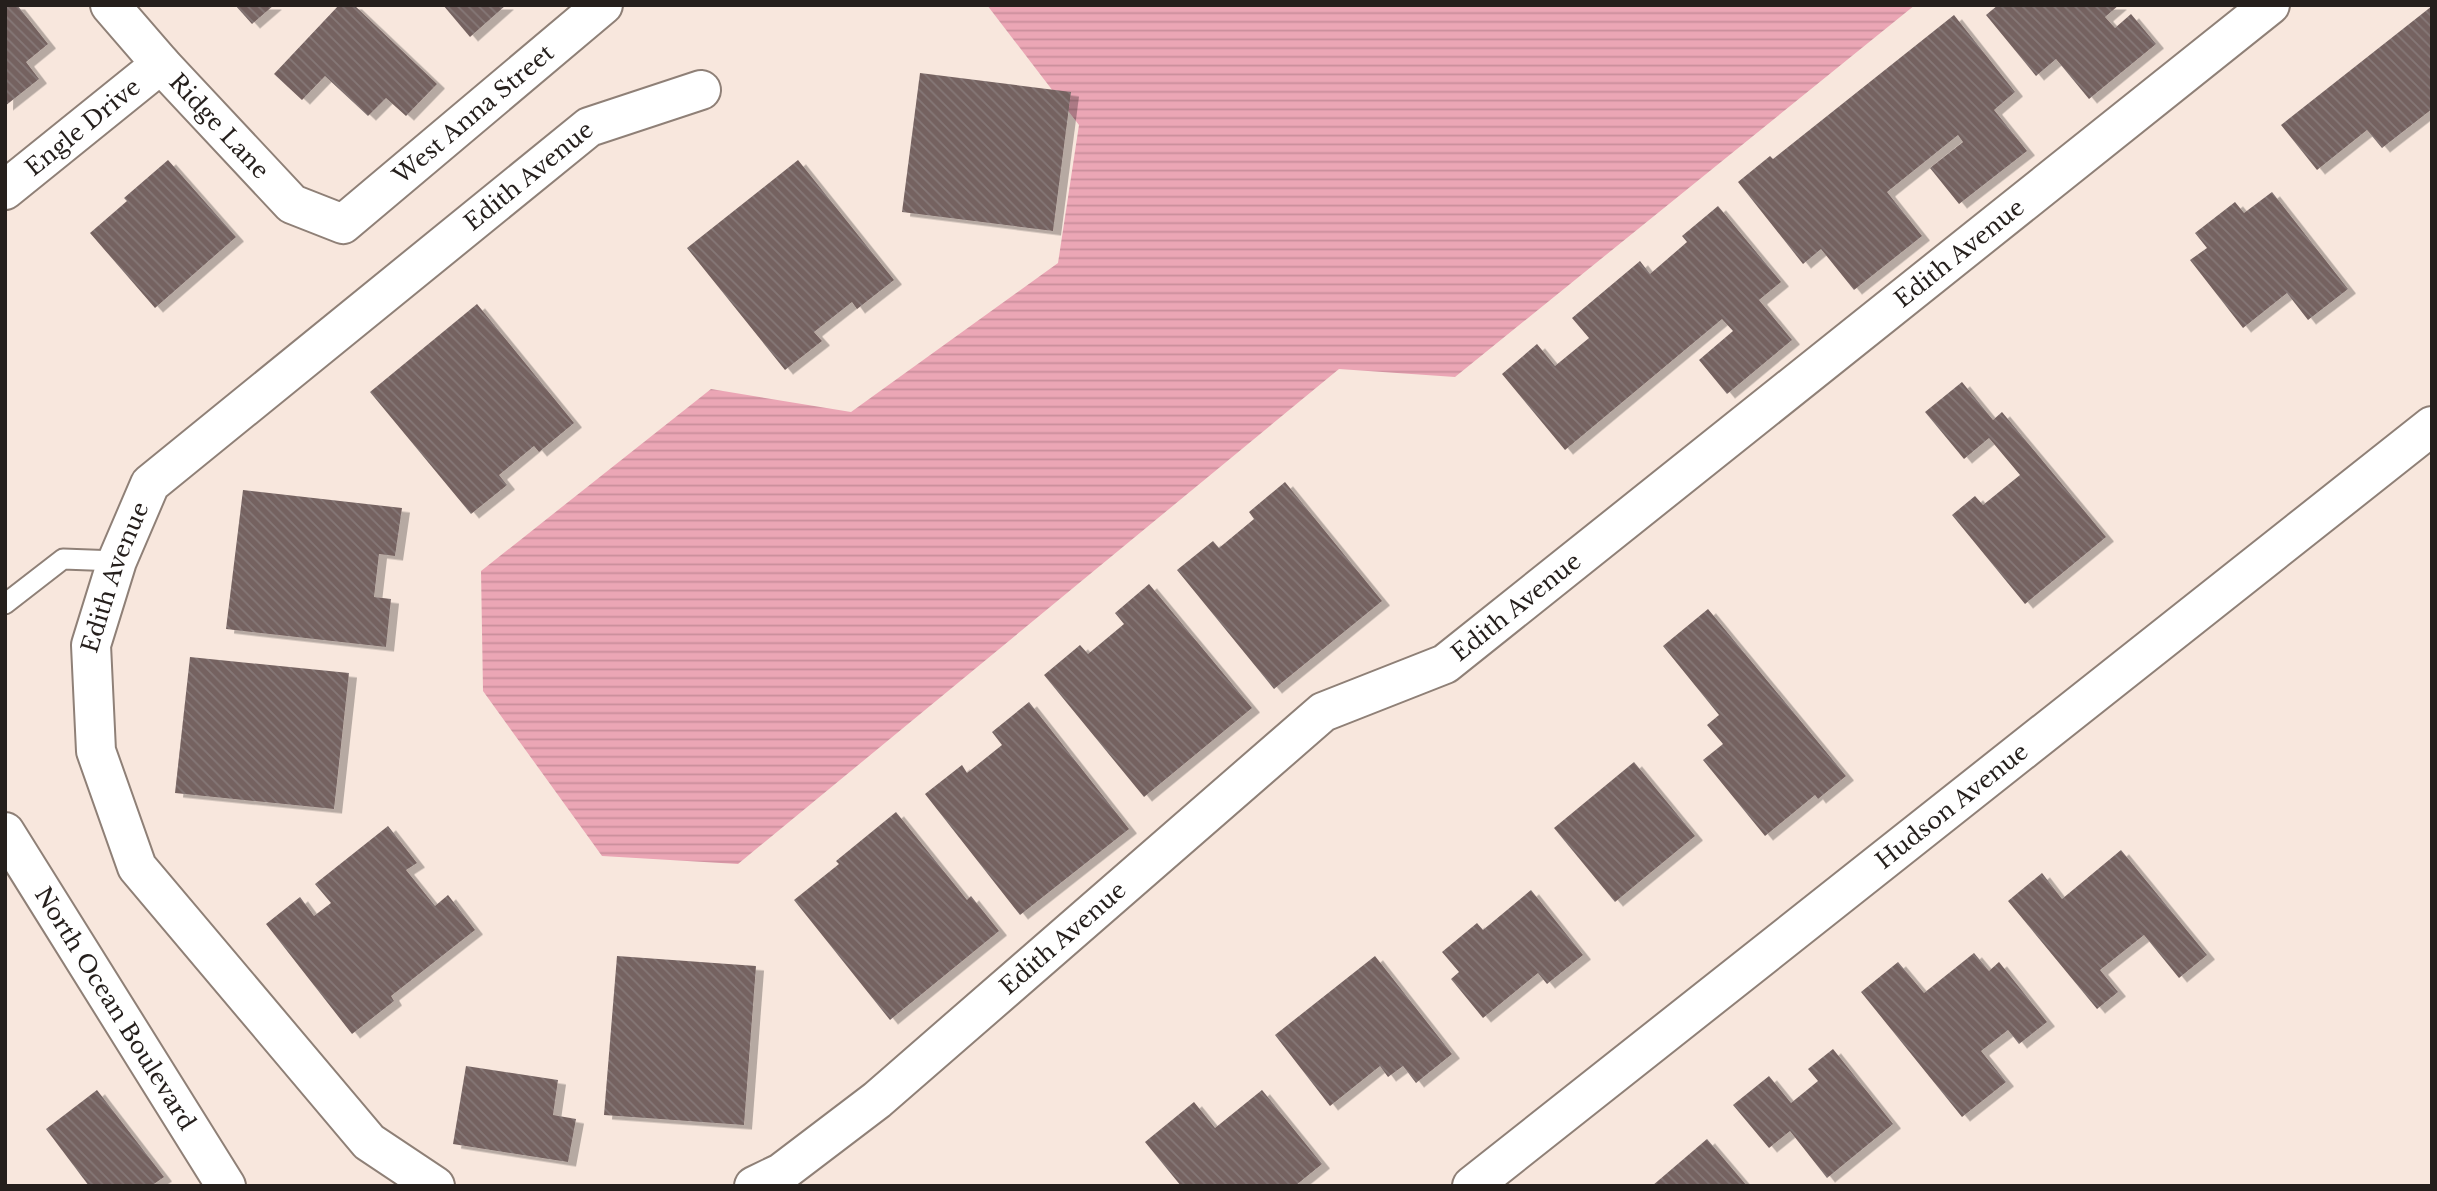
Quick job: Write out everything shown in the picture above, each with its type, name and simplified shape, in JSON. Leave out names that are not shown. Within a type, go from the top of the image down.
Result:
[{"type":"street","name":"Ridge Lane","points":[[110,5],[161,64],[292,204],[343,224]]},
{"type":"street","name":"West Anna Street","points":[[343,224],[603,5]]},
{"type":"street","name":"Edith Avenue","points":[[754,1186],[781,1173],[877,1100],[1322,712],[1445,664],[2270,5]]},
{"type":"street","name":"Engle Drive","points":[[5,190],[161,64]]},
{"type":"street","name":"Edith Avenue","points":[[435,1186],[369,1142],[137,867],[96,751],[91,645],[117,561],[150,484],[589,127],[701,90]]},
{"type":"street","name":"Hudson Avenue","points":[[1472,1186],[2432,426]]},
{"type":"street","name":"North Ocean Boulevard","points":[[5,832],[226,1186]]},
{"type":"lane","points":[[5,604],[63,559],[117,561]]},
{"type":"shaded area","points":[[987,5],[1915,5],[1455,377],[1339,369],[738,864],[602,856],[483,691],[481,571],[711,389],[851,412],[1058,263],[1079,125]]},
{"type":"building","points":[[7,5],[17,5],[48,44],[26,62],[39,79],[5,106]]},
{"type":"building","points":[[235,5],[274,5],[252,24]]},
{"type":"building","points":[[339,5],[354,5],[437,84],[406,116],[386,98],[368,116],[325,76],[302,100],[274,74]]},
{"type":"building","points":[[443,5],[506,5],[470,37]]},
{"type":"building","points":[[1998,5],[2119,5],[2105,17],[2115,28],[2131,14],[2156,44],[2089,99],[2056,59],[2036,76],[1986,15]]},
{"type":"building","points":[[2432,6],[2432,109],[2382,148],[2367,130],[2317,170],[2281,125]]},
{"type":"building","points":[[1954,15],[2015,92],[1994,110],[2027,151],[1959,204],[1930,168],[1963,142],[1958,135],[1887,192],[1922,236],[1854,290],[1821,249],[1803,264],[1738,182],[1770,156],[1773,159]]},
{"type":"building","points":[[920,73],[1071,92],[1053,231],[902,212]]},
{"type":"building","points":[[168,160],[236,237],[155,308],[90,233],[127,201],[124,198]]},
{"type":"building","points":[[798,160],[894,280],[857,309],[852,302],[814,332],[822,341],[785,370],[687,248]]},
{"type":"building","points":[[2272,192],[2348,289],[2308,320],[2287,293],[2243,328],[2190,260],[2207,248],[2195,233],[2235,202],[2244,213]]},
{"type":"building","points":[[1718,206],[1781,282],[1759,300],[1792,340],[1727,394],[1699,360],[1733,331],[1722,319],[1565,450],[1502,374],[1537,344],[1555,366],[1589,338],[1572,318],[1640,261],[1650,274],[1687,242],[1682,236]]},
{"type":"building","points":[[477,304],[574,423],[539,452],[534,446],[499,475],[507,485],[471,514],[370,392]]},
{"type":"building","points":[[1962,382],[1993,420],[2002,412],[2106,537],[2025,604],[1952,515],[1975,496],[1983,505],[2020,475],[1989,438],[1964,459],[1925,412]]},
{"type":"building","points":[[1285,482],[1382,601],[1274,689],[1177,570],[1213,541],[1219,548],[1254,519],[1249,512]]},
{"type":"building","points":[[243,490],[402,508],[395,556],[379,554],[374,597],[391,599],[386,647],[226,629]]},
{"type":"building","points":[[1149,584],[1252,708],[1144,797],[1044,675],[1080,645],[1088,654],[1124,624],[1115,613]]},
{"type":"building","points":[[1708,609],[1846,776],[1818,799],[1815,795],[1765,836],[1703,760],[1723,744],[1707,725],[1719,715],[1663,646]]},
{"type":"building","points":[[190,657],[349,673],[334,809],[175,793]]},
{"type":"building","points":[[1029,702],[1129,829],[1020,915],[925,794],[962,765],[967,773],[1002,745],[992,732]]},
{"type":"building","points":[[1634,762],[1695,836],[1615,902],[1554,828]]},
{"type":"building","points":[[896,812],[967,900],[971,896],[999,931],[890,1020],[794,900],[839,864],[836,861]]},
{"type":"building","points":[[388,826],[417,863],[406,870],[435,906],[448,895],[475,930],[391,996],[394,1001],[352,1034],[266,924],[300,897],[314,916],[331,903],[315,884]]},
{"type":"building","points":[[2121,850],[2207,955],[2179,978],[2144,935],[2100,970],[2118,992],[2097,1009],[2008,901],[2042,873],[2062,899]]},
{"type":"building","points":[[1531,890],[1583,955],[1547,984],[1538,973],[1483,1018],[1451,979],[1459,972],[1442,952],[1477,923],[1483,930]]},
{"type":"building","points":[[1974,953],[1989,971],[1999,962],[2047,1022],[2019,1044],[2008,1030],[1981,1051],[2006,1082],[1962,1117],[1861,992],[1898,962],[1924,993]]},
{"type":"building","points":[[617,956],[756,966],[744,1125],[604,1115]]},
{"type":"building","points":[[1375,956],[1452,1054],[1416,1083],[1403,1066],[1388,1077],[1380,1066],[1330,1106],[1275,1035]]},
{"type":"building","points":[[1833,1049],[1893,1124],[1827,1178],[1790,1131],[1769,1148],[1733,1105],[1769,1076],[1791,1103],[1818,1081],[1808,1069]]},
{"type":"building","points":[[466,1066],[558,1080],[553,1115],[576,1119],[568,1162],[453,1144]]},
{"type":"building","points":[[97,1090],[164,1177],[151,1186],[89,1186],[46,1129]]},
{"type":"building","points":[[1262,1090],[1322,1164],[1295,1186],[1181,1186],[1145,1142],[1194,1102],[1215,1128]]},
{"type":"building","points":[[1707,1139],[1747,1186],[1652,1186]]}]
